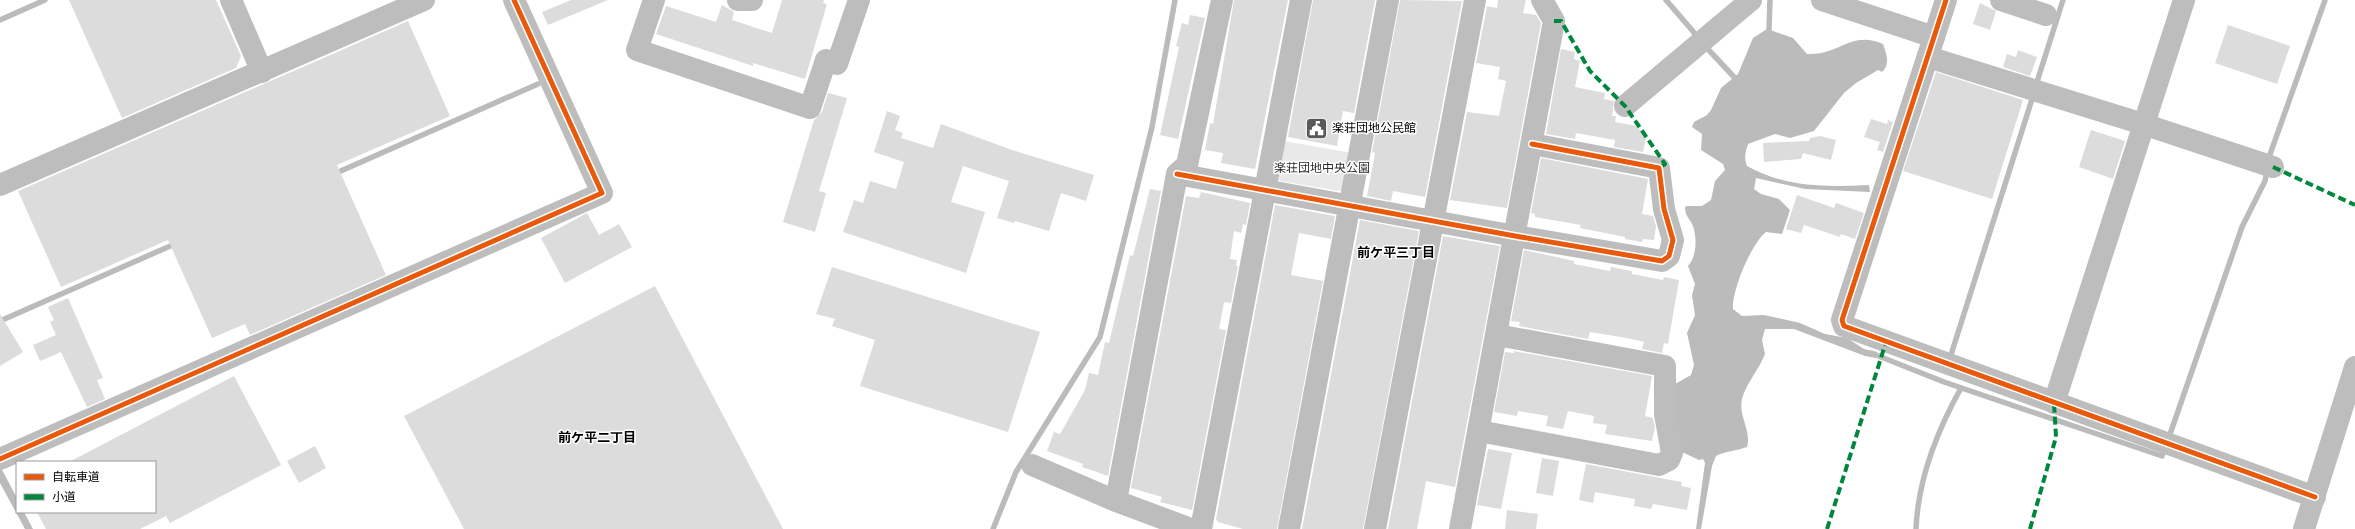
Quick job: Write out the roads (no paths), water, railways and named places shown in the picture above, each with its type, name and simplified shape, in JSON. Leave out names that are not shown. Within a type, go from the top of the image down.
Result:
[{"type":"street","points":[[231,0],[262,72]]},
{"type":"street","points":[[0,186],[424,0]]},
{"type":"street","points":[[0,458],[602,193],[514,0]]},
{"type":"street","points":[[654,0],[637,50],[810,108],[826,60],[837,64],[859,0]]},
{"type":"street","points":[[738,0],[752,0]]},
{"type":"street","points":[[1116,501],[1177,174],[1187,165],[1222,0]]},
{"type":"street","points":[[1200,529],[1301,0]]},
{"type":"street","points":[[1289,529],[1388,0]]},
{"type":"street","points":[[1375,529],[1475,0]]},
{"type":"street","points":[[1460,529],[1554,21],[1542,0]]},
{"type":"street","points":[[1625,106],[1751,0]]},
{"type":"street","points":[[1822,0],[1931,47],[2143,124],[2266,165]]},
{"type":"street","points":[[1946,0],[1842,320],[1844,326],[2315,497]]},
{"type":"street","points":[[2000,0],[2046,15]]},
{"type":"street","points":[[2054,403],[2184,0]]},
{"type":"street","points":[[1177,174],[1515,236],[1662,261],[1669,256],[1672,249],[1673,240],[1664,209],[1660,168],[1532,144]]},
{"type":"street","points":[[1479,431],[1659,465],[1669,460],[1672,453],[1665,414],[1665,366],[1497,335]]},
{"type":"street","points":[[2304,529],[2355,367]]},
{"type":"street","points":[[1032,465],[1116,501],[1191,529]]},
{"type":"waterway","points":[[0,20],[45,0]]},
{"type":"waterway","points":[[993,529],[1016,472],[1100,337],[1152,127],[1175,0]]},
{"type":"waterway","points":[[1666,0],[1697,36]]},
{"type":"waterway","points":[[1769,30],[1770,0]]},
{"type":"waterway","points":[[2036,85],[2063,0]]},
{"type":"waterway","points":[[2268,160],[2325,0]]},
{"type":"waterway","points":[[1706,47],[1734,77]]},
{"type":"waterway","points":[[334,174],[538,84]]},
{"type":"waterway","points":[[1950,358],[2033,96]]},
{"type":"waterway","points":[[2168,440],[2242,227],[2265,181],[2267,171]]},
{"type":"waterway","points":[[0,321],[177,243]]},
{"type":"waterway","points":[[1871,353],[1944,382],[2162,456],[2165,448]]},
{"type":"waterway","points":[[1916,529],[1920,492],[1930,456],[1944,421],[1961,388]]},
{"type":"place","name":"楽荘団地公民館","points":[[1316,128]]},
{"type":"district","name":"前ケ平三丁目","points":[[1396,252]]},
{"type":"district","name":"前ケ平二丁目","points":[[597,437]]},
{"type":"park label","name":"楽荘団地中央公園","points":[[1322,168]]}]
